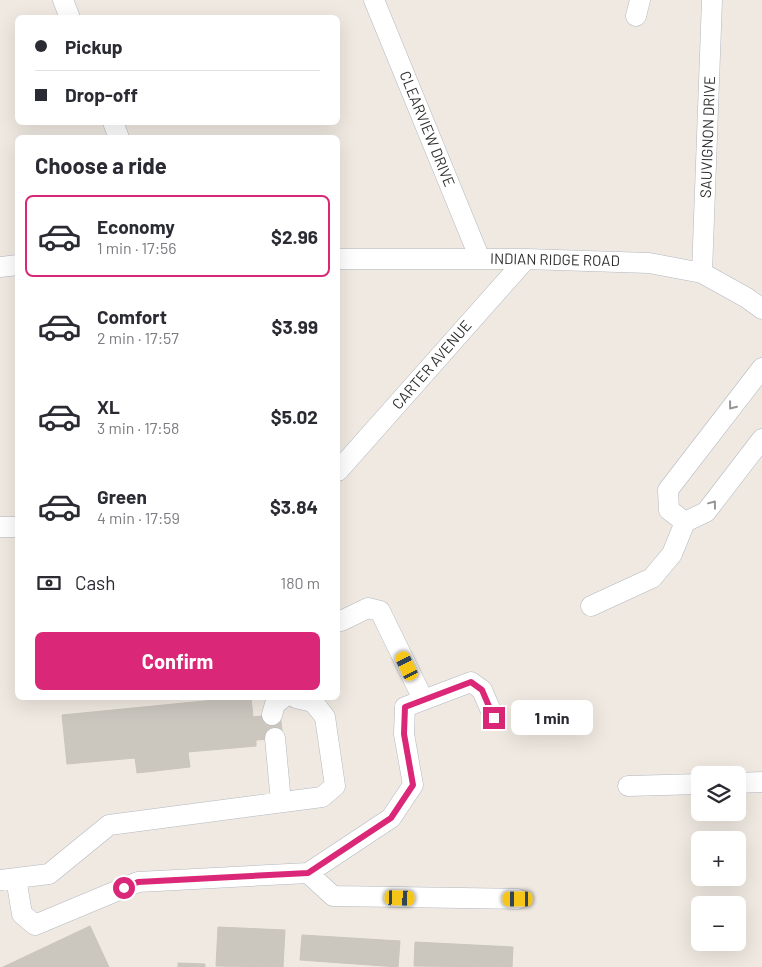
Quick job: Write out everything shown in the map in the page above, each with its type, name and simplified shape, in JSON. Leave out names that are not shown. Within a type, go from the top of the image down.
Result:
[{"type":"street","points":[[63,0],[69,15]]},
{"type":"street","name":"CLEARVIEW DRIVE","points":[[374,0],[480,258]]},
{"type":"street","name":"SAUVIGNON DRIVE","points":[[702,274],[712,0]]},
{"type":"street","name":"INDIAN RIDGE ROAD","points":[[340,259],[480,258],[649,263],[702,274],[747,298],[762,309]]},
{"type":"street","name":"CARTER AVENUE","points":[[340,469],[526,259]]},
{"type":"street","points":[[0,267],[15,265]]},
{"type":"street","points":[[685,522],[669,510],[668,490],[762,368]]},
{"type":"street","points":[[591,606],[652,578],[672,554],[685,522],[706,512],[762,438]]},
{"type":"street","points":[[0,527],[15,527]]},
{"type":"street","points":[[341,621],[368,608],[380,611],[423,699]]},
{"type":"street","points":[[304,700],[313,702],[325,717],[335,786],[322,797],[219,809],[109,825],[49,874],[8,879],[22,914],[35,925],[138,882],[308,873],[391,818],[413,785],[404,734],[405,707],[471,682],[482,690],[494,718]]},
{"type":"street","points":[[272,715],[275,704],[280,700]]},
{"type":"street","points":[[275,738],[281,802]]},
{"type":"street","points":[[746,783],[762,782]]},
{"type":"street","points":[[628,786],[691,784]]},
{"type":"street","points":[[308,873],[333,896],[518,899]]},
{"type":"building","points":[[215,700],[251,700],[253,717],[280,714],[283,738],[256,740],[256,746],[188,752],[190,767],[137,773],[135,758],[67,764],[62,715]]},
{"type":"building","points":[[90,926],[109,967],[3,967]]},
{"type":"building","points":[[218,927],[285,930],[283,967],[216,966]]},
{"type":"building","points":[[302,935],[400,941],[398,967],[300,960]]},
{"type":"building","points":[[415,942],[513,947],[512,967],[414,966]]},
{"type":"building","points":[[178,963],[205,964],[205,967],[178,967]]},
{"type":"route","points":[[124,888],[138,882],[308,873],[328,862],[391,818],[413,785],[404,734],[405,707],[450,688],[471,682],[482,690],[494,718]]}]
